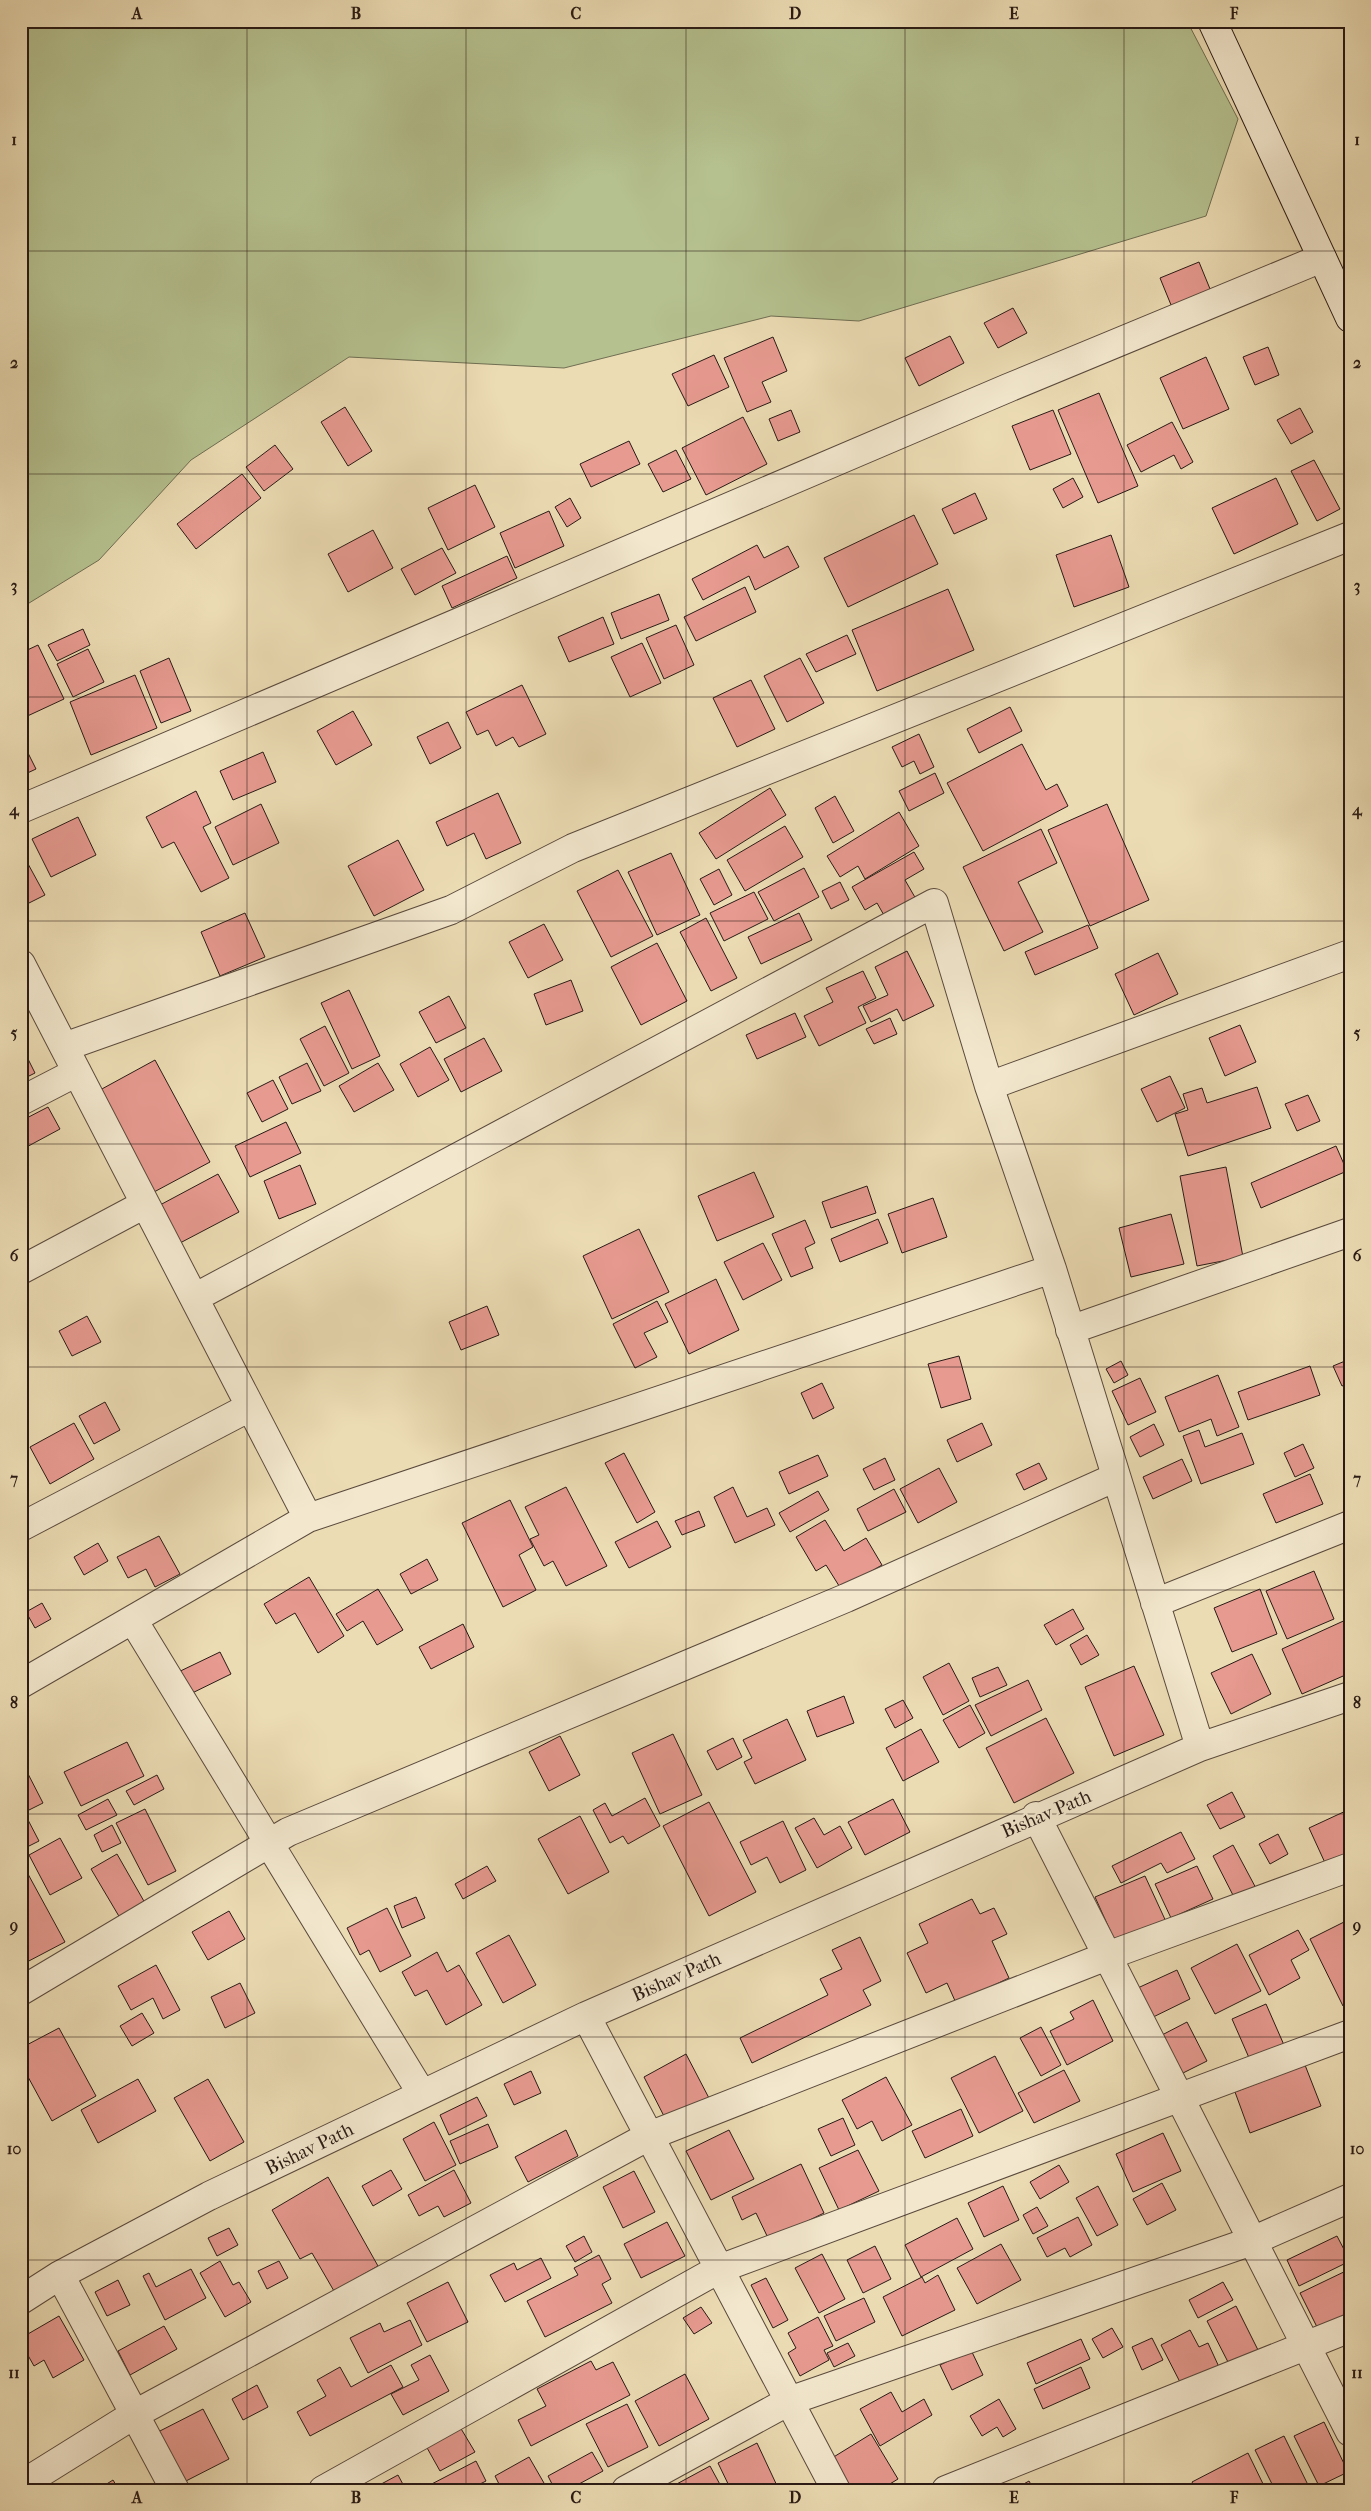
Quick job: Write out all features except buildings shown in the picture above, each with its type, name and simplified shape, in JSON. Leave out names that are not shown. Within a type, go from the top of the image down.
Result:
[{"type":"street","points":[[1212,21],[1350,318]]},
{"type":"street","points":[[21,809],[999,392],[1322,258]]},
{"type":"street","points":[[64,1047],[451,910],[573,848],[1350,536]]},
{"type":"street","points":[[194,1298],[934,903],[989,1086],[1052,1269],[1200,1746]]},
{"type":"street","points":[[989,1086],[1350,954]]},
{"type":"street","points":[[21,964],[308,1518]]},
{"type":"street","points":[[21,1101],[77,1072]]},
{"type":"street","points":[[21,1270],[145,1204]]},
{"type":"street","points":[[1070,1330],[1350,1232]]},
{"type":"street","points":[[21,1684],[308,1518],[1052,1269]]},
{"type":"street","points":[[21,1527],[250,1408]]},
{"type":"street","points":[[21,1991],[288,1832],[846,1598],[1116,1477]]},
{"type":"street","points":[[1155,1603],[1350,1526]]},
{"type":"street","points":[[133,1620],[422,2094]]},
{"type":"street","name":"Bishav Path","points":[[21,2300],[60,2275],[209,2196],[586,2016],[1036,1816],[1200,1746],[1350,1696]]},
{"type":"street","points":[[1036,1816],[1350,2432]]},
{"type":"street","points":[[21,2485],[135,2414],[649,2136],[1108,1956],[1350,1867]]},
{"type":"street","points":[[586,2016],[836,2490]]},
{"type":"street","points":[[323,2490],[719,2269],[1179,2096],[1350,2034]]},
{"type":"street","points":[[626,2490],[789,2401],[1252,2240],[1350,2198]]},
{"type":"street","points":[[60,2275],[175,2490]]},
{"type":"street","points":[[946,2490],[1305,2344],[1350,2328]]},
{"type":"green space","points":[[21,21],[1187,21],[1238,119],[1206,216],[859,321],[771,316],[564,368],[349,357],[191,460],[99,560],[21,608]]}]
